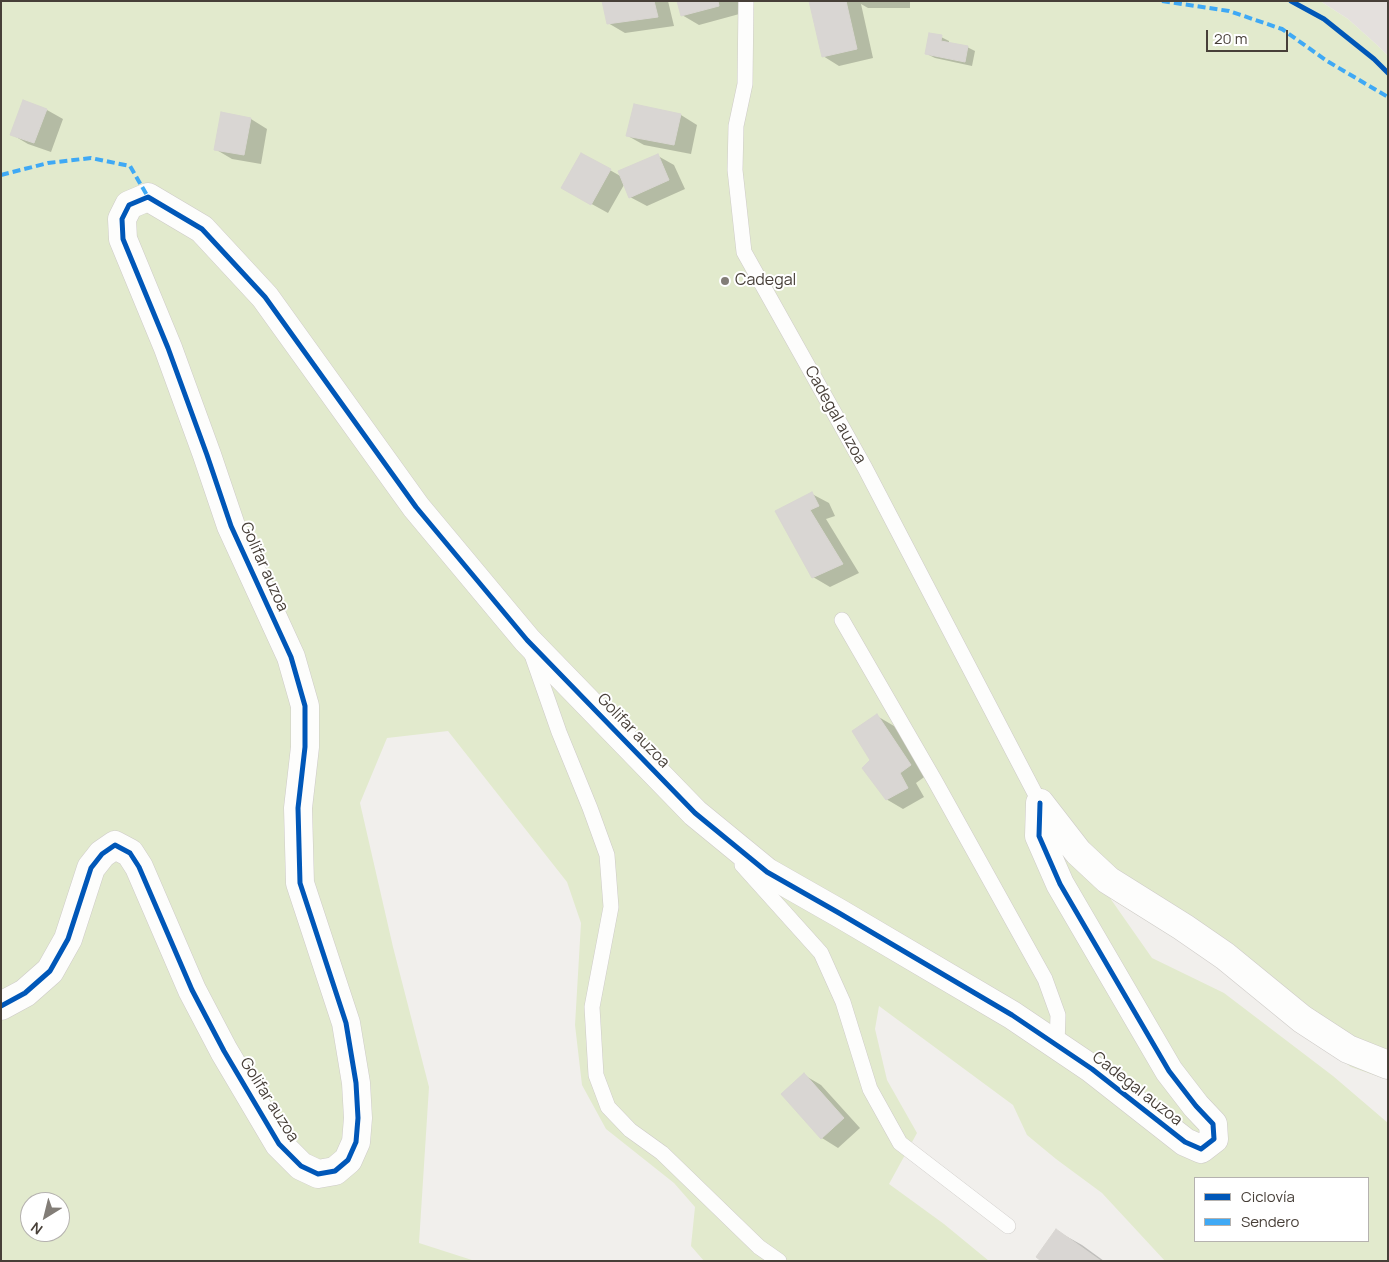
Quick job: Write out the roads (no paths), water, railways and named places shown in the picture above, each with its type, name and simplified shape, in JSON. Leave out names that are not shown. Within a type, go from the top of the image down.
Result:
[{"type":"street","name":"Golifar auzoa","points":[[1,1006],[25,993],[50,972],[68,939],[91,868],[102,854],[115,845],[130,854],[139,866],[192,990],[224,1051],[279,1144],[302,1166],[318,1174],[335,1171],[348,1160],[356,1142],[358,1118],[356,1083],[346,1023],[300,883],[298,808],[305,747],[305,706],[290,657],[231,526],[171,357],[123,239],[122,219],[129,205],[148,197],[202,229],[265,297],[416,507],[527,640],[695,813]]},
{"type":"street","name":"Cadegal auzoa","points":[[695,813],[767,872],[1012,1015],[1092,1069],[1185,1142],[1201,1149],[1214,1139],[1213,1124],[1196,1106],[1169,1071],[1060,884],[1039,836],[1040,803]]},
{"type":"street","name":"Cadegal auzoa","points":[[1040,803],[1078,852],[1108,880],[1226,956],[1310,1024],[1348,1049],[1388,1064]]},
{"type":"lane","name":"Cadegal auzoa","points":[[746,1],[745,84],[736,126],[735,170],[744,252],[865,468],[1040,803]]},
{"type":"lane","points":[[842,620],[935,781],[1045,979],[1058,1015],[1057,1045]]},
{"type":"lane","points":[[527,640],[559,732],[607,855],[611,907],[592,1007],[596,1075],[608,1107],[630,1130],[662,1153],[759,1247],[779,1261]]},
{"type":"lane","points":[[695,813],[820,953],[843,1002],[870,1089],[900,1143],[1008,1226]]},
{"type":"place","name":"Cadegal","points":[[725,281]]}]
